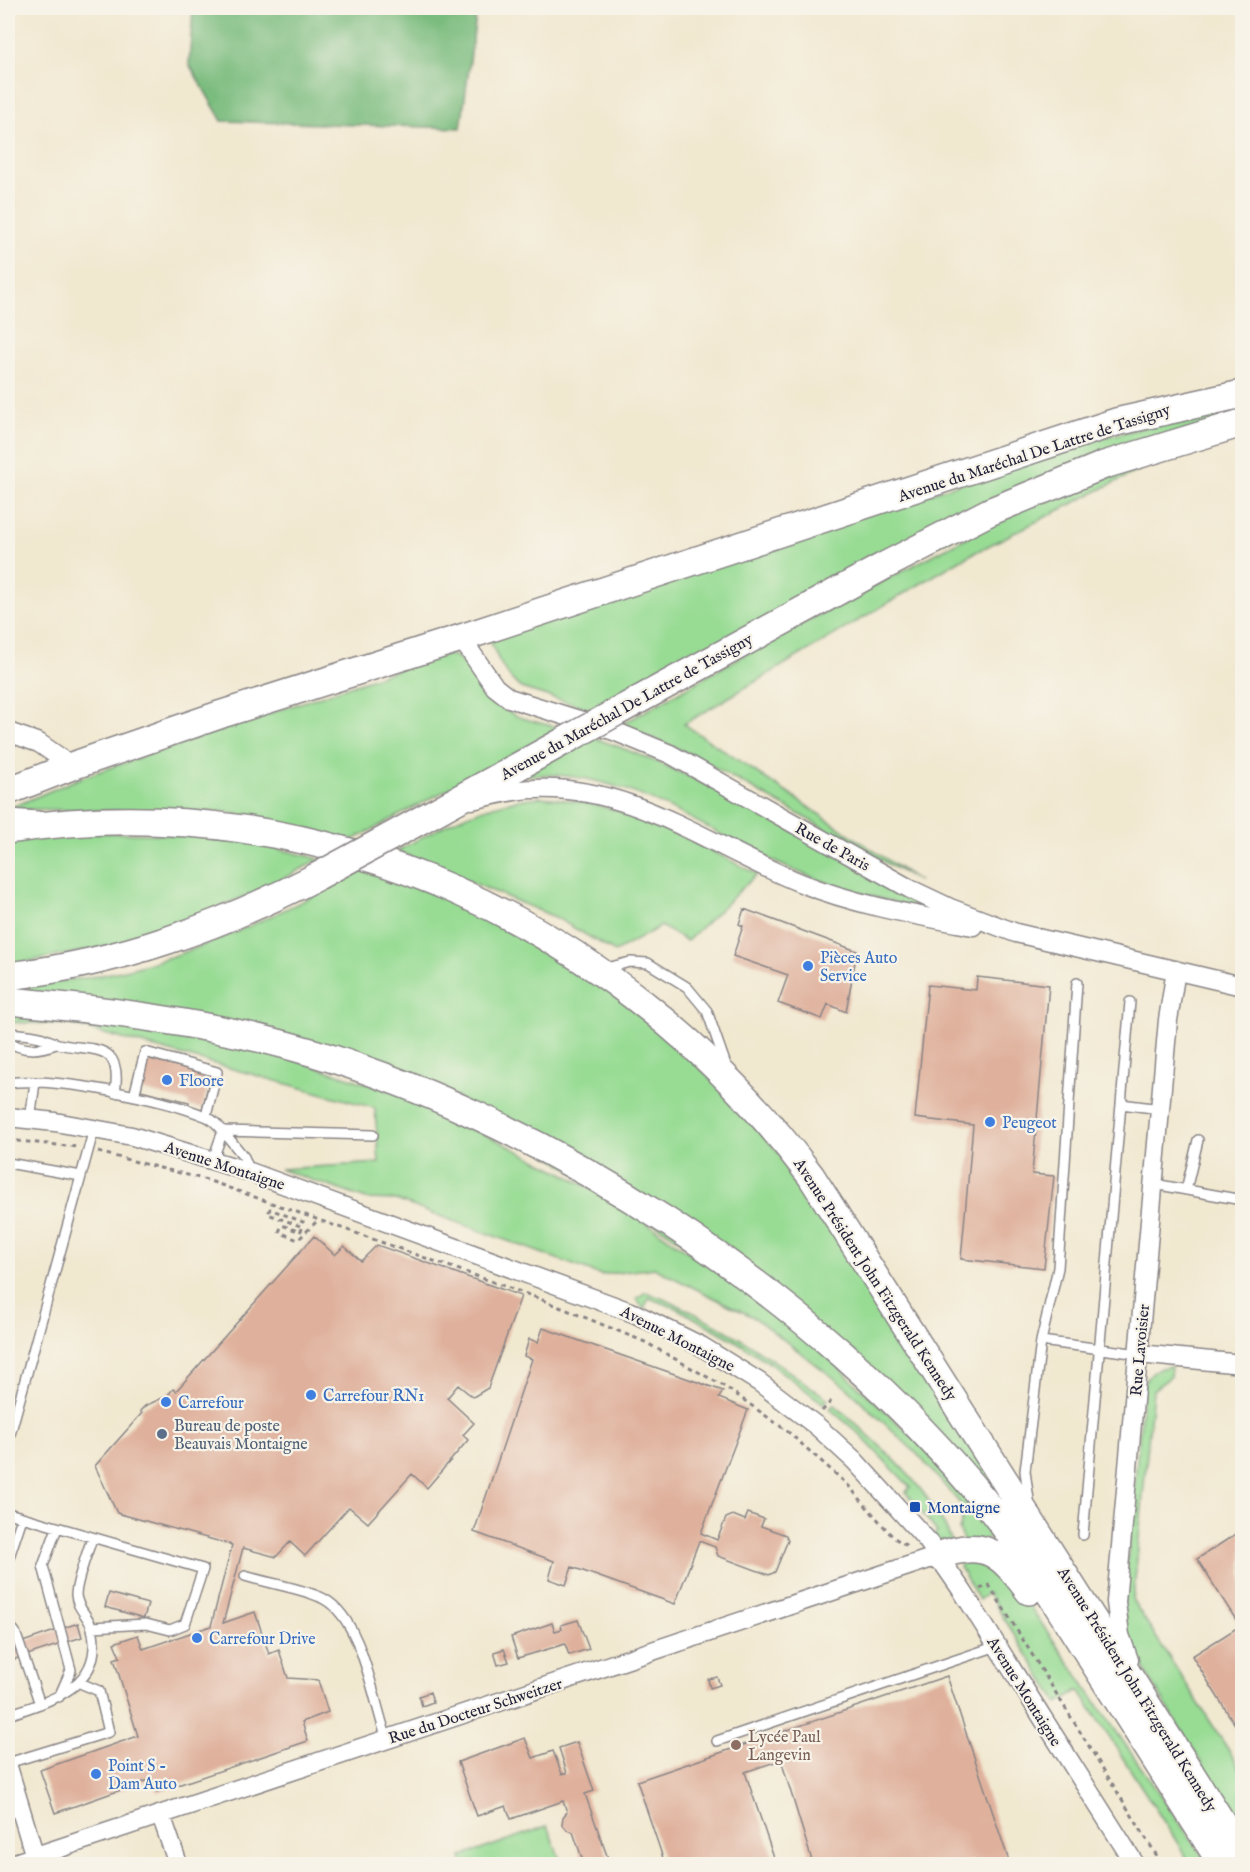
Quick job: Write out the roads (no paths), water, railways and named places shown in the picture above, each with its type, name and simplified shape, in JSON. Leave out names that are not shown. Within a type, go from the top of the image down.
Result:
[{"type":"main road","name":"Avenue du Maréchal De Lattre de Tassigny","points":[[14,788],[222,714],[461,638],[1116,422],[1242,394]]},
{"type":"main road","name":"Avenue du Maréchal De Lattre de Tassigny","points":[[8,976],[81,966],[150,948],[224,921],[318,876],[884,566],[988,512],[1112,462],[1242,423]]},
{"type":"main road","name":"Avenue Président John Fitzgerald Kennedy","points":[[8,830],[100,820],[144,819],[216,824],[296,838],[340,850],[424,878],[543,934],[600,969],[683,1036],[746,1097],[779,1134],[826,1197],[1242,1854]]},
{"type":"main road","name":"Avenue Président John Fitzgerald Kennedy","points":[[8,1001],[97,1010],[218,1030],[288,1046],[341,1063],[434,1098],[515,1135],[601,1181],[692,1238],[827,1342],[904,1414],[960,1472],[988,1505],[1036,1572],[1222,1864]]},
{"type":"main road","points":[[928,1559],[960,1549],[978,1547],[994,1553],[1007,1563],[1122,1722],[1163,1771]]},
{"type":"street","name":"Rue de Paris","points":[[461,638],[495,687],[509,698],[614,731],[670,754],[930,900],[1016,933],[1242,986]]},
{"type":"street","points":[[8,732],[39,743],[72,766]]},
{"type":"street","points":[[441,808],[534,789],[564,789],[596,794],[654,813],[765,867],[833,895],[925,917],[1016,933]]},
{"type":"street","name":"Rue Lavoisier","points":[[1158,1722],[1124,1649],[1116,1612],[1168,1020],[1176,970]]},
{"type":"street","name":"Avenue Montaigne","points":[[8,1117],[94,1129],[162,1144],[250,1172],[623,1309],[710,1351],[759,1382],[841,1448],[887,1494],[928,1559],[963,1592],[1135,1864]]},
{"type":"street","points":[[1139,1354],[1242,1364]]},
{"type":"street","name":"Rue du Docteur Schweitzer","points":[[12,1864],[928,1559]]},
{"type":"street","points":[[8,1765],[35,1857]]},
{"type":"street","points":[[161,1815],[178,1864]]},
{"type":"lane","points":[[8,814],[100,820]]},
{"type":"lane","points":[[600,969],[630,962],[648,963],[695,994],[707,1011],[725,1065],[746,1097]]},
{"type":"lane","points":[[1041,1536],[1027,1494],[1024,1471],[1041,1341],[1058,1268],[1077,983]]},
{"type":"lane","points":[[1083,1535],[1130,1002]]},
{"type":"lane","points":[[8,1033],[38,1036],[56,1044],[99,1049],[107,1053],[118,1070],[115,1093]]},
{"type":"lane","points":[[8,1041],[17,1047],[33,1049],[56,1044]]},
{"type":"lane","points":[[134,1096],[145,1052],[207,1069],[217,1072],[206,1116]]},
{"type":"lane","points":[[30,1120],[35,1082]]},
{"type":"lane","points":[[8,1083],[35,1082],[134,1096],[206,1116],[223,1131],[244,1157],[250,1172]]},
{"type":"lane","points":[[1121,1104],[1161,1109]]},
{"type":"lane","points":[[8,1442],[94,1129]]},
{"type":"lane","points":[[223,1131],[374,1135]]},
{"type":"lane","points":[[213,1159],[223,1131]]},
{"type":"lane","points":[[1186,1190],[1198,1140]]},
{"type":"lane","points":[[8,1163],[81,1176]]},
{"type":"lane","points":[[1154,1184],[1242,1200]]},
{"type":"lane","points":[[1041,1341],[1139,1354]]},
{"type":"lane","points":[[8,1514],[203,1569],[185,1624],[170,1630],[146,1624],[92,1627]]},
{"type":"lane","points":[[8,1560],[22,1518]]},
{"type":"lane","points":[[57,1527],[43,1566],[71,1670],[58,1699]]},
{"type":"lane","points":[[8,1715],[58,1699],[80,1683],[93,1657],[92,1627],[80,1608],[76,1594],[92,1538]]},
{"type":"lane","points":[[245,1576],[325,1600],[345,1618],[356,1639],[387,1739]]},
{"type":"lane","points":[[8,1623],[15,1632],[40,1704]]},
{"type":"lane","points":[[717,1742],[997,1646]]},
{"type":"lane","points":[[8,1765],[109,1732],[99,1690],[80,1683]]},
{"type":"place","name":"Pièces Auto Service","points":[[808,966]]},
{"type":"place","name":"Floore","points":[[167,1080]]},
{"type":"place","name":"Peugeot","points":[[990,1122]]},
{"type":"place","name":"Carrefour RN1","points":[[311,1395]]},
{"type":"place","name":"Carrefour","points":[[166,1402]]},
{"type":"place","name":"Bureau de poste Beauvais Montaigne","points":[[162,1434]]},
{"type":"place","name":"Montaigne","points":[[915,1507]]},
{"type":"place","name":"Carrefour Drive","points":[[197,1638]]},
{"type":"place","name":"Lycée Paul Langevin","points":[[736,1745]]},
{"type":"place","name":"Point S - Dam Auto","points":[[96,1774]]}]
